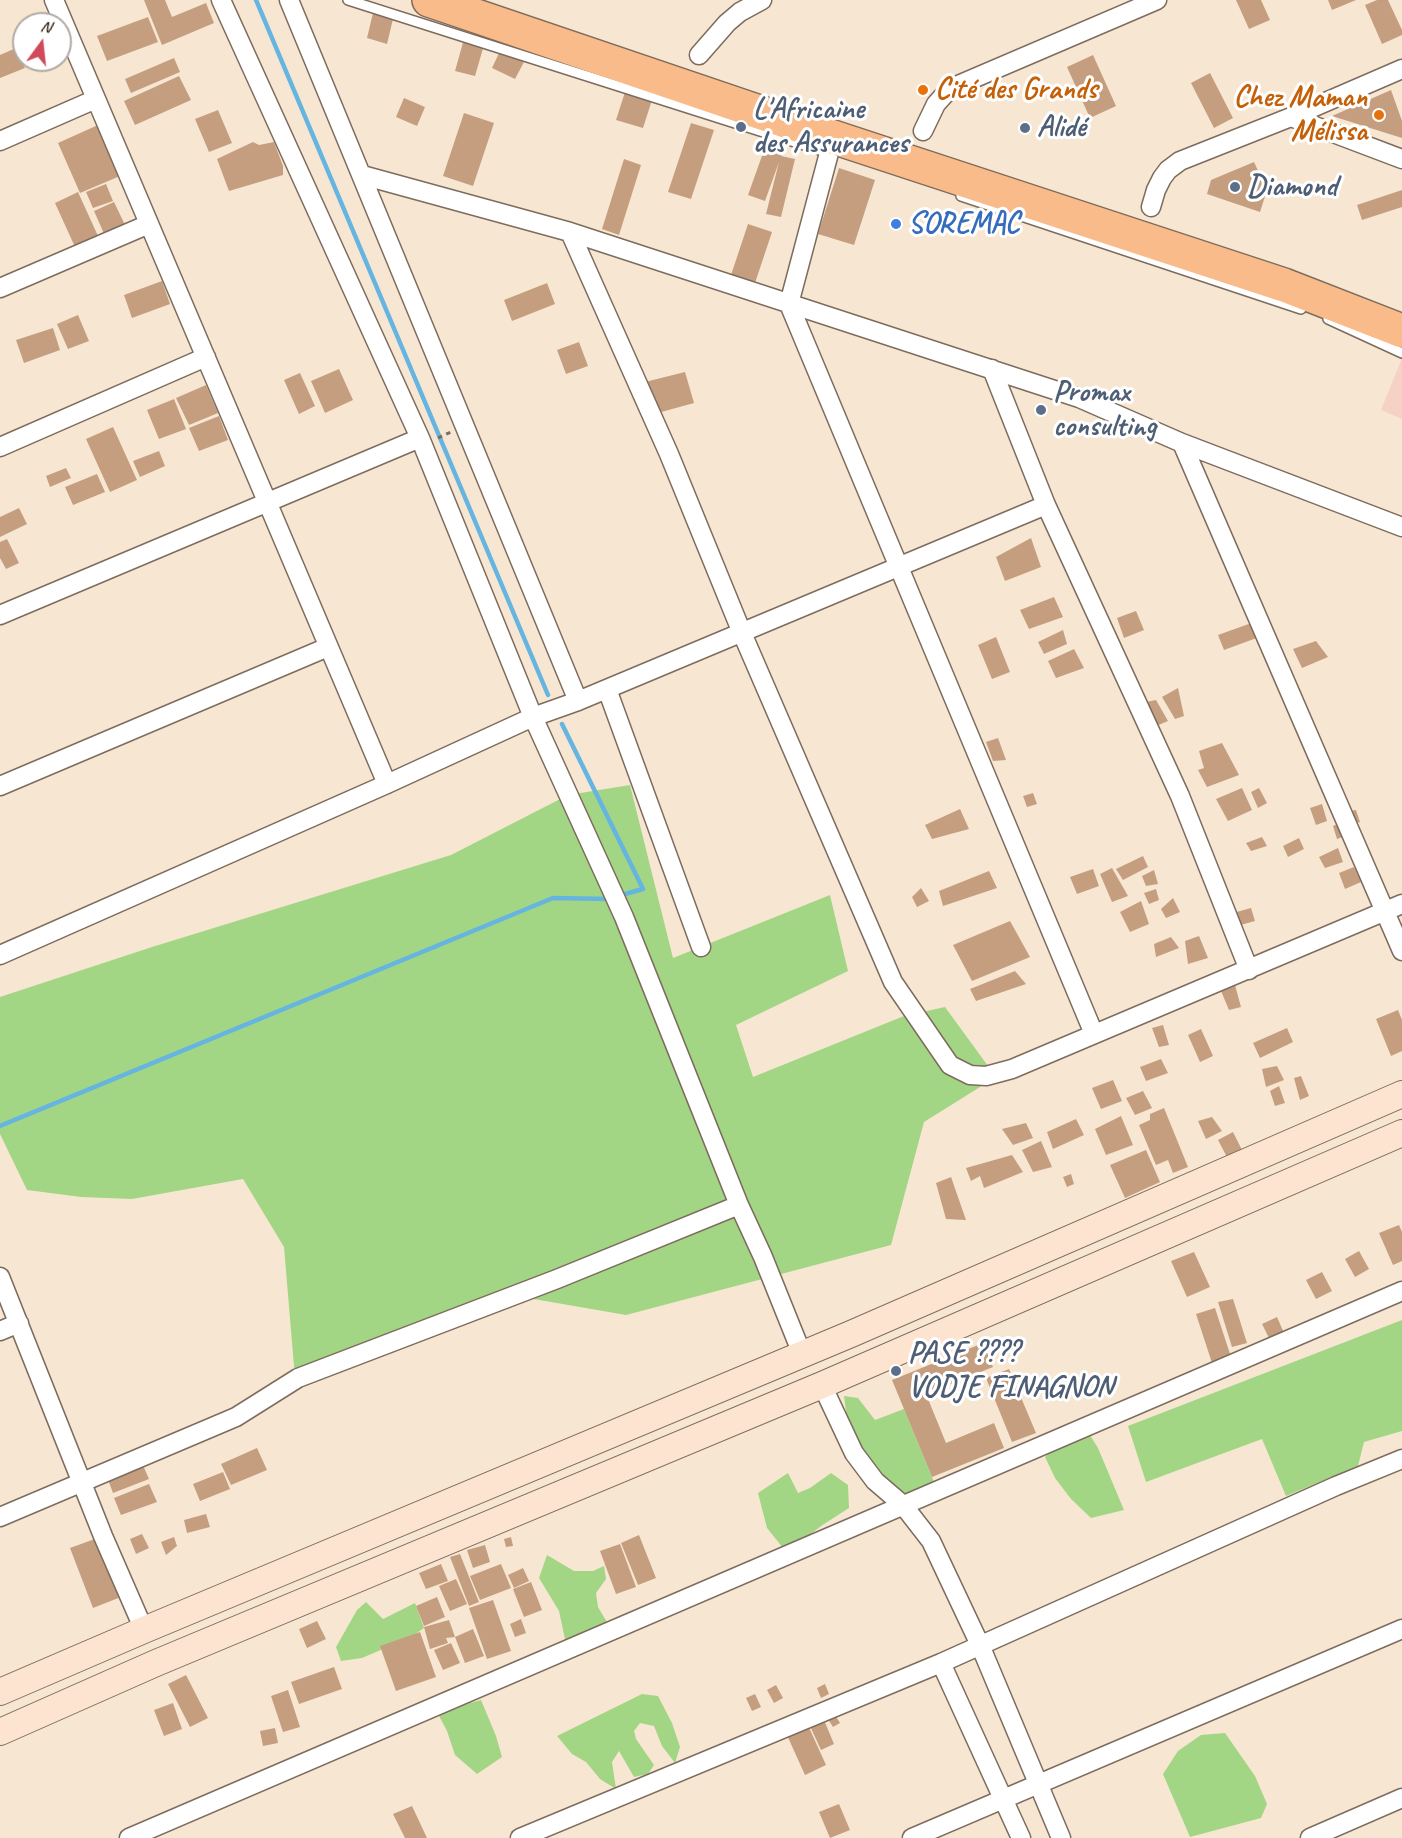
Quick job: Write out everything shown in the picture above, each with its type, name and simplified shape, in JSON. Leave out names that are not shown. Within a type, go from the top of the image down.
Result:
[{"type":"highway","points":[[429,0],[1284,285],[1402,331]]},
{"type":"street","points":[[54,0],[387,784]]},
{"type":"street","points":[[221,0],[426,439],[533,717],[609,880],[739,1205],[763,1257],[802,1354]]},
{"type":"street","points":[[289,0],[579,701]]},
{"type":"street","points":[[699,55],[727,23],[740,12],[762,0]]},
{"type":"street","points":[[923,131],[936,104],[956,86],[1157,0]]},
{"type":"street","points":[[1151,207],[1162,178],[1180,161],[1291,117],[1402,69]]},
{"type":"street","points":[[0,141],[96,99]]},
{"type":"street","points":[[1291,117],[1402,159]]},
{"type":"street","points":[[835,155],[789,304],[1094,1034]]},
{"type":"street","points":[[362,176],[570,232],[992,369],[1078,398],[1182,443],[1401,522]]},
{"type":"street","points":[[0,288],[149,224]]},
{"type":"street","points":[[570,232],[669,454],[742,633],[893,982],[950,1065],[970,1075],[986,1076],[1012,1069],[1402,904]]},
{"type":"street","points":[[0,447],[206,357]]},
{"type":"street","points":[[992,369],[1046,505],[1180,796],[1249,970]]},
{"type":"street","points":[[0,615],[267,502],[426,439]]},
{"type":"street","points":[[1182,443],[1402,951]]},
{"type":"street","points":[[0,955],[533,717],[579,701],[1046,505]]},
{"type":"street","points":[[0,786],[328,647]]},
{"type":"street","points":[[607,689],[701,946]]},
{"type":"street","points":[[0,1692],[144,1629],[802,1354],[1402,1094]]},
{"type":"street","points":[[0,1732],[156,1663],[822,1385],[1402,1133]]},
{"type":"street","points":[[0,1517],[236,1417],[298,1378],[557,1279],[739,1205]]},
{"type":"street","points":[[0,1277],[103,1536],[144,1629]]},
{"type":"street","points":[[129,1838],[1402,1292]]},
{"type":"street","points":[[0,1331],[19,1323]]},
{"type":"street","points":[[822,1385],[854,1453],[875,1482],[903,1505],[931,1541],[980,1645],[1061,1838]]},
{"type":"street","points":[[519,1838],[941,1663],[1336,1486],[1402,1459]]},
{"type":"street","points":[[912,1838],[1402,1629]]},
{"type":"street","points":[[941,1663],[1005,1798],[1021,1838]]},
{"type":"street","points":[[1310,1838],[1402,1798]]},
{"type":"lane","points":[[348,0],[835,155]]},
{"type":"lane","points":[[954,194],[1305,311]]},
{"type":"lane","points":[[1316,315],[1402,353]]},
{"type":"path","points":[[426,439],[451,433]]},
{"type":"shaded area","points":[[1402,358],[1402,419],[1381,410]]},
{"type":"green space","points":[[630,785],[673,958],[830,895],[848,971],[736,1025],[753,1077],[904,1016],[945,1007],[996,1077],[924,1122],[891,1245],[626,1315],[499,1293],[295,1378],[284,1247],[243,1179],[132,1199],[81,1197],[27,1190],[0,1134],[0,997],[152,947],[451,855],[568,795]]},
{"type":"green space","points":[[1402,1320],[1402,1431],[1364,1442],[1358,1466],[1286,1496],[1262,1439],[1146,1482],[1128,1426]]},
{"type":"green space","points":[[844,1396],[858,1398],[875,1420],[904,1409],[934,1482],[922,1500],[898,1500],[879,1486],[848,1426]]},
{"type":"green space","points":[[1074,1430],[1088,1432],[1098,1448],[1124,1510],[1091,1518],[1071,1499],[1055,1478],[1045,1457]]},
{"type":"green space","points":[[788,1473],[798,1493],[810,1488],[831,1473],[848,1485],[849,1508],[821,1526],[787,1553],[767,1528],[758,1493]]},
{"type":"green space","points":[[547,1555],[574,1571],[593,1571],[604,1566],[606,1579],[596,1593],[598,1607],[611,1629],[566,1644],[559,1611],[539,1578]]},
{"type":"green space","points":[[366,1602],[383,1619],[415,1603],[424,1628],[411,1637],[362,1658],[341,1661],[336,1647],[357,1610]]},
{"type":"green space","points":[[642,1694],[658,1696],[672,1723],[680,1747],[675,1763],[662,1746],[654,1726],[640,1723],[634,1731],[636,1739],[654,1765],[648,1774],[634,1777],[619,1751],[612,1762],[616,1789],[600,1779],[586,1762],[572,1754],[557,1736]]},
{"type":"green space","points":[[481,1700],[502,1757],[477,1774],[455,1755],[447,1731],[437,1712]]},
{"type":"green space","points":[[1225,1733],[1255,1776],[1267,1804],[1261,1818],[1190,1837],[1163,1774],[1178,1751],[1201,1735]]},
{"type":"building","points":[[144,0],[165,0],[172,17],[206,3],[214,23],[162,45]]},
{"type":"building","points":[[1236,0],[1261,0],[1270,20],[1249,29]]},
{"type":"building","points":[[1328,0],[1356,0],[1332,10]]},
{"type":"building","points":[[1377,0],[1388,0],[1402,30],[1402,35],[1382,44],[1365,5]]},
{"type":"building","points":[[373,13],[393,19],[387,44],[367,38]]},
{"type":"building","points":[[148,17],[158,42],[107,61],[97,36]]},
{"type":"building","points":[[464,39],[484,45],[475,76],[455,71]]},
{"type":"building","points":[[12,50],[12,72],[15,72],[0,78],[0,55]]},
{"type":"building","points":[[500,51],[524,62],[515,79],[492,68]]},
{"type":"building","points":[[1093,55],[1116,106],[1090,118],[1067,67]]},
{"type":"building","points":[[174,58],[180,72],[131,93],[125,79]]},
{"type":"building","points":[[1210,73],[1233,118],[1214,128],[1191,83]]},
{"type":"building","points":[[179,76],[191,100],[135,125],[124,101]]},
{"type":"building","points":[[1391,90],[1402,121],[1402,138],[1332,116]]},
{"type":"building","points":[[625,92],[652,100],[643,128],[616,120]]},
{"type":"building","points":[[404,98],[425,107],[417,126],[396,117]]},
{"type":"building","points":[[218,110],[232,143],[209,152],[195,119]]},
{"type":"building","points":[[464,113],[494,123],[473,186],[443,176]]},
{"type":"building","points":[[691,123],[714,130],[691,199],[668,192]]},
{"type":"building","points":[[98,125],[120,176],[80,193],[58,143]]},
{"type":"building","points":[[768,139],[785,145],[781,156],[795,159],[781,217],[766,214],[779,162],[765,201],[748,195]]},
{"type":"building","points":[[253,142],[259,145],[274,142],[283,166],[283,175],[229,191],[217,159]]},
{"type":"building","points":[[624,159],[641,165],[619,235],[602,229]]},
{"type":"building","points":[[1254,162],[1267,190],[1260,212],[1207,194],[1211,180]]},
{"type":"building","points":[[839,168],[875,180],[854,245],[818,234]]},
{"type":"building","points":[[106,184],[113,201],[93,208],[86,192]]},
{"type":"building","points":[[1402,190],[1402,207],[1362,220],[1357,205]]},
{"type":"building","points":[[78,192],[98,236],[75,247],[55,203]]},
{"type":"building","points":[[114,202],[126,227],[105,236],[94,211]]},
{"type":"building","points":[[748,224],[772,232],[755,283],[731,275]]},
{"type":"building","points":[[162,281],[170,304],[132,318],[124,295]]},
{"type":"building","points":[[547,283],[555,304],[512,321],[504,300]]},
{"type":"building","points":[[78,315],[89,341],[68,349],[57,324]]},
{"type":"building","points":[[53,328],[60,350],[24,363],[16,340]]},
{"type":"building","points":[[579,342],[588,366],[566,374],[557,350]]},
{"type":"building","points":[[339,369],[353,400],[325,413],[311,381]]},
{"type":"building","points":[[685,372],[694,403],[654,414],[645,382]]},
{"type":"building","points":[[300,373],[315,406],[299,414],[284,380]]},
{"type":"building","points":[[206,385],[218,413],[189,425],[176,398]]},
{"type":"building","points":[[174,399],[186,429],[159,439],[147,410]]},
{"type":"building","points":[[219,416],[228,440],[199,451],[189,428]]},
{"type":"building","points":[[113,427],[137,480],[110,492],[86,439]]},
{"type":"building","points":[[159,451],[165,466],[140,477],[133,461]]},
{"type":"building","points":[[66,468],[71,478],[50,487],[46,476]]},
{"type":"building","points":[[97,474],[105,492],[73,505],[65,487]]},
{"type":"building","points":[[19,508],[27,524],[0,537],[0,517]]},
{"type":"building","points":[[1031,538],[1041,567],[1005,581],[996,557]]},
{"type":"building","points":[[7,539],[19,563],[6,569],[0,558],[0,542]]},
{"type":"building","points":[[1054,597],[1063,617],[1029,629],[1020,610]]},
{"type":"building","points":[[1136,611],[1144,630],[1124,638],[1117,618]]},
{"type":"building","points":[[1257,621],[1262,636],[1224,650],[1218,635]]},
{"type":"building","points":[[1063,630],[1067,644],[1044,654],[1038,642]]},
{"type":"building","points":[[996,637],[1010,672],[992,679],[978,645]]},
{"type":"building","points":[[1316,641],[1328,657],[1302,668],[1293,649]]},
{"type":"building","points":[[1074,649],[1084,668],[1056,678],[1048,661]]},
{"type":"building","points":[[1178,688],[1184,716],[1175,719],[1162,697]]},
{"type":"building","points":[[1156,700],[1168,721],[1156,726],[1146,702]]},
{"type":"building","points":[[998,738],[1006,760],[993,761],[986,742]]},
{"type":"building","points":[[1222,743],[1239,775],[1207,787],[1198,770],[1204,768],[1199,751]]},
{"type":"building","points":[[1242,788],[1252,810],[1228,821],[1216,799]]},
{"type":"building","points":[[1259,788],[1267,803],[1258,808],[1251,792]]},
{"type":"building","points":[[1033,793],[1037,804],[1027,807],[1023,796]]},
{"type":"building","points":[[1322,804],[1327,821],[1316,825],[1310,808]]},
{"type":"building","points":[[960,809],[969,829],[932,839],[925,825]]},
{"type":"building","points":[[1356,810],[1360,822],[1353,824],[1350,811]]},
{"type":"building","points":[[1340,823],[1345,836],[1337,839],[1333,826]]},
{"type":"building","points":[[1262,837],[1267,846],[1251,851],[1246,843]]},
{"type":"building","points":[[1299,838],[1304,849],[1288,857],[1283,846]]},
{"type":"building","points":[[1338,848],[1343,862],[1325,868],[1319,857]]},
{"type":"building","points":[[1143,856],[1148,867],[1123,880],[1116,869]]},
{"type":"building","points":[[1354,867],[1361,882],[1345,889],[1339,873]]},
{"type":"building","points":[[1112,868],[1128,896],[1112,902],[1100,874]]},
{"type":"building","points":[[1093,869],[1099,886],[1077,894],[1070,877]]},
{"type":"building","points":[[1154,870],[1158,884],[1146,886],[1142,876]]},
{"type":"building","points":[[989,871],[997,888],[943,906],[939,891]]},
{"type":"building","points":[[921,888],[929,901],[917,907],[912,897]]},
{"type":"building","points":[[1156,889],[1159,900],[1149,904],[1144,893]]},
{"type":"building","points":[[1173,898],[1180,912],[1166,918],[1161,909]]},
{"type":"building","points":[[1141,901],[1149,924],[1130,932],[1120,912]]},
{"type":"building","points":[[1251,908],[1255,921],[1237,926],[1233,913]]},
{"type":"building","points":[[1010,921],[1030,957],[972,981],[953,945]]},
{"type":"building","points":[[1199,936],[1208,958],[1188,964],[1185,941]]},
{"type":"building","points":[[1171,937],[1179,948],[1156,957],[1154,944]]},
{"type":"building","points":[[1015,971],[1026,984],[976,1001],[970,989]]},
{"type":"building","points":[[1235,985],[1241,1007],[1229,1010],[1221,991]]},
{"type":"building","points":[[1398,1010],[1402,1020],[1402,1051],[1391,1056],[1376,1019]]},
{"type":"building","points":[[1163,1025],[1169,1045],[1159,1047],[1152,1028]]},
{"type":"building","points":[[1287,1028],[1293,1042],[1260,1058],[1253,1043]]},
{"type":"building","points":[[1201,1029],[1213,1056],[1200,1062],[1188,1035]]},
{"type":"building","points":[[1161,1059],[1168,1073],[1146,1081],[1140,1067]]},
{"type":"building","points":[[1277,1066],[1284,1080],[1266,1087],[1262,1069]]},
{"type":"building","points":[[1301,1076],[1309,1096],[1300,1100],[1294,1078]]},
{"type":"building","points":[[1113,1080],[1122,1101],[1101,1109],[1092,1088]]},
{"type":"building","points":[[1279,1086],[1285,1103],[1275,1106],[1270,1091]]},
{"type":"building","points":[[1143,1091],[1152,1108],[1135,1115],[1126,1098]]},
{"type":"building","points":[[1164,1108],[1188,1167],[1173,1173],[1168,1160],[1156,1165],[1139,1125],[1150,1120],[1150,1114]]},
{"type":"building","points":[[1121,1116],[1133,1145],[1106,1155],[1095,1129]]},
{"type":"building","points":[[1212,1117],[1222,1131],[1206,1139],[1198,1121]]},
{"type":"building","points":[[1076,1119],[1084,1135],[1053,1149],[1047,1132]]},
{"type":"building","points":[[1026,1123],[1033,1138],[1013,1145],[1002,1129]]},
{"type":"building","points":[[1233,1132],[1243,1152],[1228,1159],[1218,1140]]},
{"type":"building","points":[[1041,1141],[1052,1167],[1033,1172],[1022,1150]]},
{"type":"building","points":[[1146,1150],[1160,1182],[1125,1198],[1110,1165]]},
{"type":"building","points":[[1012,1155],[1023,1172],[984,1188],[980,1176],[971,1181],[966,1168]]},
{"type":"building","points":[[1071,1174],[1074,1184],[1067,1187],[1063,1177]]},
{"type":"building","points":[[951,1177],[966,1220],[946,1219],[936,1183]]},
{"type":"building","points":[[1399,1225],[1402,1232],[1402,1261],[1393,1265],[1379,1233]]},
{"type":"building","points":[[1359,1251],[1369,1269],[1355,1277],[1345,1259]]},
{"type":"building","points":[[1194,1252],[1210,1287],[1187,1297],[1171,1261]]},
{"type":"building","points":[[1322,1272],[1332,1291],[1316,1299],[1306,1280]]},
{"type":"building","points":[[1233,1299],[1247,1343],[1232,1347],[1218,1302]]},
{"type":"building","points":[[1215,1308],[1231,1357],[1212,1363],[1196,1314]]},
{"type":"building","points":[[1277,1317],[1284,1333],[1270,1340],[1262,1324]]},
{"type":"building","points":[[983,1343],[993,1367],[926,1394],[946,1443],[994,1423],[1004,1448],[932,1477],[892,1380]]},
{"type":"building","points":[[1009,1369],[1036,1433],[1012,1442],[986,1378]]},
{"type":"building","points":[[257,1448],[267,1470],[231,1485],[221,1464]]},
{"type":"building","points":[[142,1463],[149,1479],[113,1493],[107,1477]]},
{"type":"building","points":[[223,1472],[230,1489],[200,1501],[193,1484]]},
{"type":"building","points":[[149,1484],[157,1502],[121,1515],[114,1498]]},
{"type":"building","points":[[206,1514],[210,1527],[187,1533],[184,1520]]},
{"type":"building","points":[[142,1534],[149,1548],[136,1554],[130,1539]]},
{"type":"building","points":[[639,1535],[656,1578],[638,1585],[621,1543]]},
{"type":"building","points":[[103,1536],[126,1595],[93,1608],[70,1548]]},
{"type":"building","points":[[174,1537],[177,1546],[166,1555],[161,1542]]},
{"type":"building","points":[[511,1537],[513,1546],[506,1547],[504,1539]]},
{"type":"building","points":[[620,1544],[636,1587],[616,1594],[600,1551]]},
{"type":"building","points":[[485,1545],[490,1562],[473,1568],[467,1550]]},
{"type":"building","points":[[460,1554],[479,1602],[469,1606],[450,1557]]},
{"type":"building","points":[[441,1564],[448,1581],[426,1589],[419,1573]]},
{"type":"building","points":[[501,1564],[511,1588],[480,1600],[470,1576]]},
{"type":"building","points":[[523,1568],[529,1581],[514,1588],[508,1575]]},
{"type":"building","points":[[456,1579],[467,1604],[450,1611],[439,1586]]},
{"type":"building","points":[[531,1582],[542,1610],[524,1617],[513,1589]]},
{"type":"building","points":[[437,1597],[445,1617],[424,1626],[416,1606]]},
{"type":"building","points":[[493,1600],[511,1651],[487,1659],[469,1608]]},
{"type":"building","points":[[521,1619],[526,1633],[515,1637],[510,1624]]},
{"type":"building","points":[[449,1620],[455,1637],[446,1638],[448,1643],[430,1649],[424,1627]]},
{"type":"building","points":[[317,1621],[326,1639],[307,1648],[299,1629]]},
{"type":"building","points":[[473,1629],[484,1656],[465,1663],[455,1637]]},
{"type":"building","points":[[420,1632],[436,1677],[396,1691],[380,1646]]},
{"type":"building","points":[[451,1643],[460,1663],[443,1670],[434,1650]]},
{"type":"building","points":[[334,1667],[342,1689],[299,1704],[291,1682]]},
{"type":"building","points":[[186,1675],[208,1718],[190,1727],[168,1684]]},
{"type":"building","points":[[825,1684],[829,1694],[821,1698],[817,1688]]},
{"type":"building","points":[[776,1685],[783,1698],[774,1703],[767,1690]]},
{"type":"building","points":[[288,1690],[300,1727],[283,1732],[271,1696]]},
{"type":"building","points":[[755,1694],[761,1707],[752,1711],[746,1698]]},
{"type":"building","points":[[173,1703],[182,1729],[164,1736],[154,1710]]},
{"type":"building","points":[[833,1712],[840,1723],[833,1727],[826,1716]]},
{"type":"building","points":[[824,1720],[834,1744],[821,1750],[810,1726]]},
{"type":"building","points":[[807,1723],[826,1765],[805,1775],[786,1733]]},
{"type":"building","points":[[275,1728],[278,1743],[263,1746],[260,1731]]},
{"type":"building","points":[[839,1804],[850,1830],[830,1838],[819,1812]]},
{"type":"building","points":[[412,1806],[427,1838],[405,1838],[393,1814]]},
{"type":"waterway","points":[[256,0],[548,695]]},
{"type":"waterway","points":[[562,724],[643,889],[618,896]]},
{"type":"waterway","points":[[0,1126],[553,898],[610,899]]},
{"type":"place","name":"Cité des Grands","points":[[923,90]]},
{"type":"place","name":"Chez Maman Mélissa","points":[[1379,115]]},
{"type":"place","name":"L'Africaine des Assurances","points":[[741,127]]},
{"type":"place","name":"Alidé","points":[[1025,128]]},
{"type":"place","name":"Diamond","points":[[1235,187]]},
{"type":"place","name":"SOREMAC","points":[[896,224]]},
{"type":"place","name":"Promax consulting","points":[[1041,410]]},
{"type":"place","name":"PASE ???? VODJE FINAGNON","points":[[896,1371]]}]
